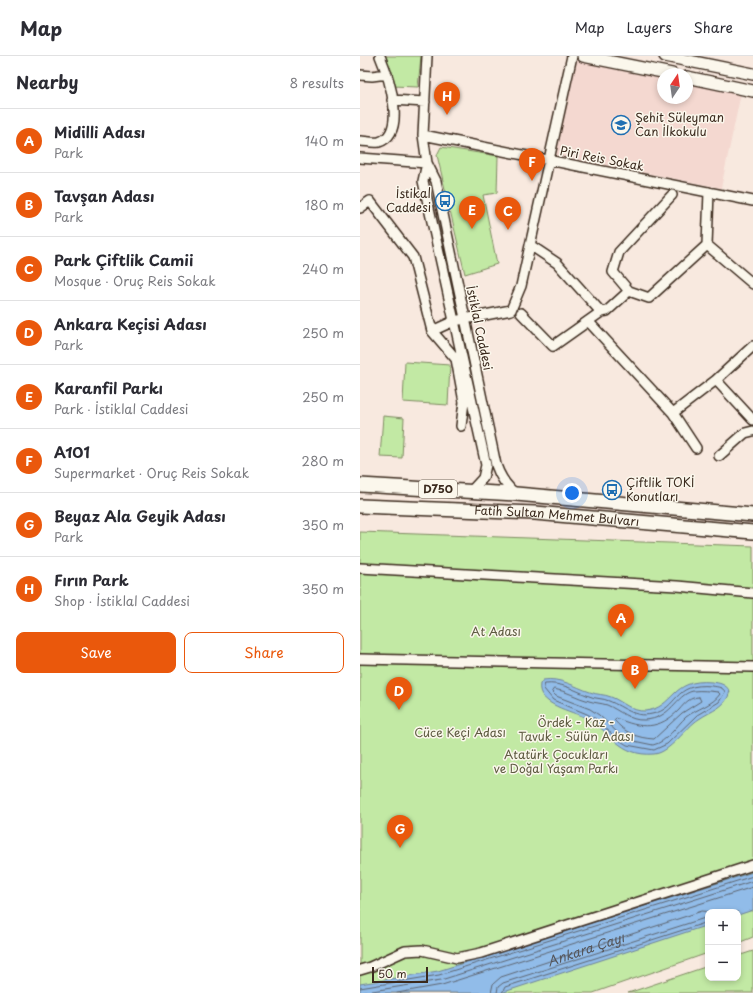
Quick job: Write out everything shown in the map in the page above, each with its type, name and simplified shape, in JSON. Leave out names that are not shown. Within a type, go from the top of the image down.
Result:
[{"type":"highway","name":"Fatih Sultan Mehmet Bulvarı","points":[[360,485],[516,494],[753,515]]},
{"type":"highway","name":"Fatih Sultan Mehmet Bulvarı","points":[[360,506],[535,513],[753,532]]},
{"type":"main road","points":[[583,56],[657,71]]},
{"type":"main road","points":[[665,56],[753,74]]},
{"type":"main road","points":[[693,78],[753,91]]},
{"type":"street","points":[[360,141],[378,142],[390,133],[395,121],[387,74],[380,56]]},
{"type":"street","name":"İstiklal Caddesi","points":[[427,56],[423,135],[427,163],[436,180],[499,474],[506,485],[516,494]]},
{"type":"street","points":[[432,331],[454,321],[510,310],[521,286],[572,56]]},
{"type":"street","points":[[360,76],[387,74]]},
{"type":"street","points":[[392,100],[425,102]]},
{"type":"street","name":"Piri Reis Sokak","points":[[423,135],[753,201]]},
{"type":"street","points":[[360,158],[427,163]]},
{"type":"street","name":"İstiklal Caddesi","points":[[427,163],[423,181],[486,465],[483,478],[471,491]]},
{"type":"street","points":[[672,195],[619,252],[613,272],[629,291],[649,298],[707,245],[709,192]]},
{"type":"street","points":[[360,208],[370,201],[413,257],[432,331],[456,359],[464,402],[461,426]]},
{"type":"street","points":[[530,245],[557,263],[601,312]]},
{"type":"street","points":[[707,245],[753,284]]},
{"type":"street","points":[[521,313],[553,346],[601,312],[607,311],[629,291]]},
{"type":"street","points":[[588,321],[674,413],[696,448]]},
{"type":"street","points":[[674,413],[716,380],[753,346]]},
{"type":"street","points":[[716,380],[753,420]]},
{"type":"street","points":[[719,456],[745,433],[753,431]]},
{"type":"street","points":[[360,568],[677,586],[753,593]]},
{"type":"street","points":[[360,659],[753,667]]},
{"type":"street","points":[[360,970],[405,951],[422,950],[457,958],[481,954],[753,865]]},
{"type":"shaded area","name":"Şehit Süleyman Can İlkokulu","points":[[578,60],[657,76],[657,104],[693,104],[693,83],[741,93],[721,188],[556,155],[554,151],[574,62]]},
{"type":"green space","points":[[384,56],[421,56],[418,87],[392,86]]},
{"type":"green space","points":[[441,147],[498,156],[497,193],[483,195],[497,264],[465,274],[437,155]]},
{"type":"green space","points":[[405,362],[450,365],[448,405],[403,402]]},
{"type":"green space","points":[[383,416],[404,418],[402,458],[380,457]]},
{"type":"green space","name":"Atatürk Çocukları ve Doğal Yaşam Parkı","points":[[360,532],[753,546],[753,937],[741,942],[741,909],[705,909],[705,954],[593,993],[360,993]]},
{"type":"green space","points":[[753,951],[753,993],[628,993],[705,967],[705,981],[741,981],[741,955]]},
{"type":"water","points":[[543,680],[555,680],[593,693],[606,695],[640,711],[655,709],[688,684],[698,682],[720,683],[730,691],[728,697],[722,705],[694,723],[672,745],[660,753],[642,754],[632,751],[616,742],[595,723],[549,702],[540,691],[540,684]]},
{"type":"water","name":"Ankara Çayı","points":[[753,872],[753,910],[741,914],[741,909],[705,909],[705,926],[501,993],[360,993],[360,984],[438,971]]},
{"type":"place","name":"Fırın Park","points":[[447,115]]},
{"type":"place","name":"Şehit Süleyman Can İlkokulu","points":[[621,125]]},
{"type":"place","name":"A101","points":[[532,181]]},
{"type":"place","name":"İstikal Caddesi","points":[[445,201]]},
{"type":"place","name":"Karanfil Parkı","points":[[472,229]]},
{"type":"place","name":"Park Çiftlik Camii","points":[[508,230]]},
{"type":"place","name":"Çiftlik TOKİ Konutları","points":[[612,490]]},
{"type":"place","name":"Midilli Adası","points":[[621,637]]},
{"type":"place","name":"Tavşan Adası","points":[[635,689]]},
{"type":"place","name":"Ankara Keçisi Adası","points":[[399,710]]},
{"type":"place","name":"Beyaz Ala Geyik Adası","points":[[400,848]]},
{"type":"park label","name":"At Adası","points":[[496,632]]},
{"type":"park label","name":"Ördek - Kaz - Tavuk - Sülün Adası","points":[[576,730]]},
{"type":"park label","name":"Cüce Keçi Adası","points":[[460,733]]}]
